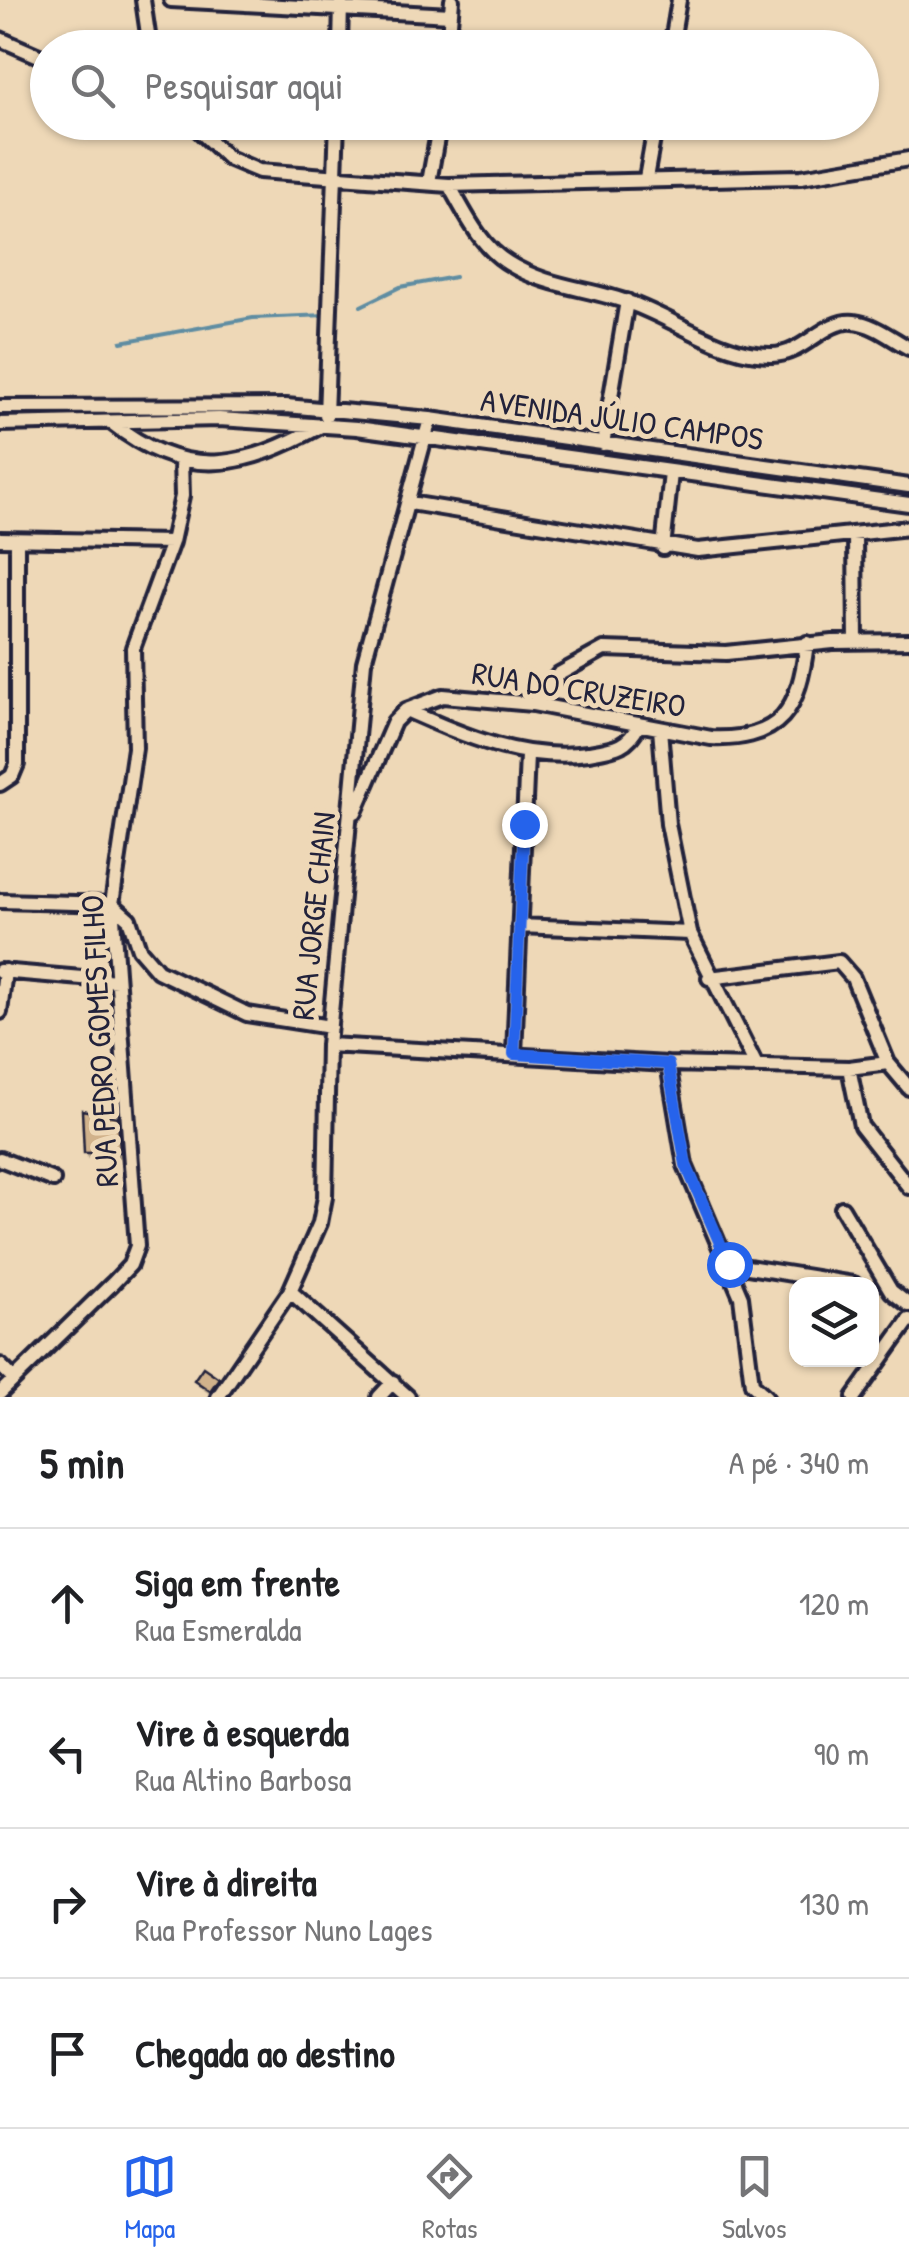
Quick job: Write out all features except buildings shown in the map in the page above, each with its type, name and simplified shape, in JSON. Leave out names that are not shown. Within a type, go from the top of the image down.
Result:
[{"type":"street","points":[[143,0],[147,30]]},
{"type":"street","points":[[172,0],[341,4],[451,15]]},
{"type":"street","points":[[450,30],[452,0]]},
{"type":"street","points":[[673,30],[679,0]]},
{"type":"street","points":[[340,30],[341,4]]},
{"type":"street","points":[[0,39],[30,52]]},
{"type":"street","points":[[210,140],[240,166],[448,185],[800,177],[909,158]]},
{"type":"street","points":[[324,425],[336,140]]},
{"type":"street","points":[[429,182],[437,140]]},
{"type":"street","points":[[646,178],[653,140]]},
{"type":"street","points":[[448,185],[483,242],[506,263],[548,283],[627,301],[747,353],[791,353],[836,324],[852,322],[909,348]]},
{"type":"street","points":[[603,444],[627,301]]},
{"type":"street","points":[[219,404],[219,419]]},
{"type":"street","name":"AVENIDA JÚLIO CAMPOS","points":[[0,406],[219,404],[430,419],[909,486]]},
{"type":"street","points":[[0,424],[219,419],[324,425],[909,504]]},
{"type":"street","name":"RUA JORGE CHAIN","points":[[218,1397],[290,1291],[310,1251],[326,1197],[328,1046],[364,662],[430,419]]},
{"type":"street","points":[[112,423],[156,453],[182,460],[256,459],[324,425]]},
{"type":"street","points":[[467,443],[469,425]]},
{"type":"street","name":"RUA PEDRO GOMES FILHO","points":[[0,1393],[122,1274],[137,1246],[112,904],[135,748],[133,648],[172,542],[182,496],[182,460]]},
{"type":"street","points":[[663,548],[671,473]]},
{"type":"street","points":[[410,503],[663,548],[735,548],[909,528]]},
{"type":"street","points":[[855,534],[856,642]]},
{"type":"street","points":[[0,540],[172,542]]},
{"type":"street","points":[[0,784],[12,776],[17,764],[17,540]]},
{"type":"street","points":[[533,704],[559,674],[604,649],[726,652],[807,644],[909,641]]},
{"type":"street","name":"RUA DO CRUZEIRO","points":[[406,710],[443,696],[533,704],[711,738],[746,740],[778,724],[791,706],[803,678],[807,644]]},
{"type":"street","points":[[351,819],[386,738],[406,710],[527,755],[556,757],[619,748],[632,740],[639,724]]},
{"type":"street","points":[[660,729],[668,824],[690,932],[756,1064]]},
{"type":"street","points":[[514,1054],[527,755]]},
{"type":"street","points":[[0,902],[112,904],[129,919],[139,949],[158,971],[247,1014],[330,1027]]},
{"type":"street","points":[[519,926],[690,932]]},
{"type":"street","points":[[710,978],[839,962],[852,978],[888,1063],[909,1088]]},
{"type":"street","points":[[0,1012],[3,971],[117,980]]},
{"type":"street","points":[[328,1046],[668,1064],[849,1068],[888,1063]]},
{"type":"street","points":[[668,1064],[686,1165],[729,1264],[746,1326],[750,1375],[758,1392],[766,1397]]},
{"type":"street","points":[[849,1068],[861,1126],[909,1187]]},
{"type":"street","points":[[0,1160],[53,1180]]},
{"type":"street","points":[[842,1208],[891,1291],[909,1305]]},
{"type":"street","points":[[729,1264],[810,1277]]},
{"type":"street","points":[[879,1289],[891,1291]]},
{"type":"street","points":[[290,1291],[408,1397]]},
{"type":"street","points":[[854,1397],[909,1320]]},
{"type":"street","points":[[0,1365],[14,1379]]},
{"type":"street","points":[[378,1397],[393,1382]]},
{"type":"waterway","points":[[361,306],[400,287],[455,277]]},
{"type":"waterway","points":[[121,342],[253,318],[327,315]]},
{"type":"route","points":[[524,824],[514,1054],[668,1064],[686,1165],[729,1264]]}]
